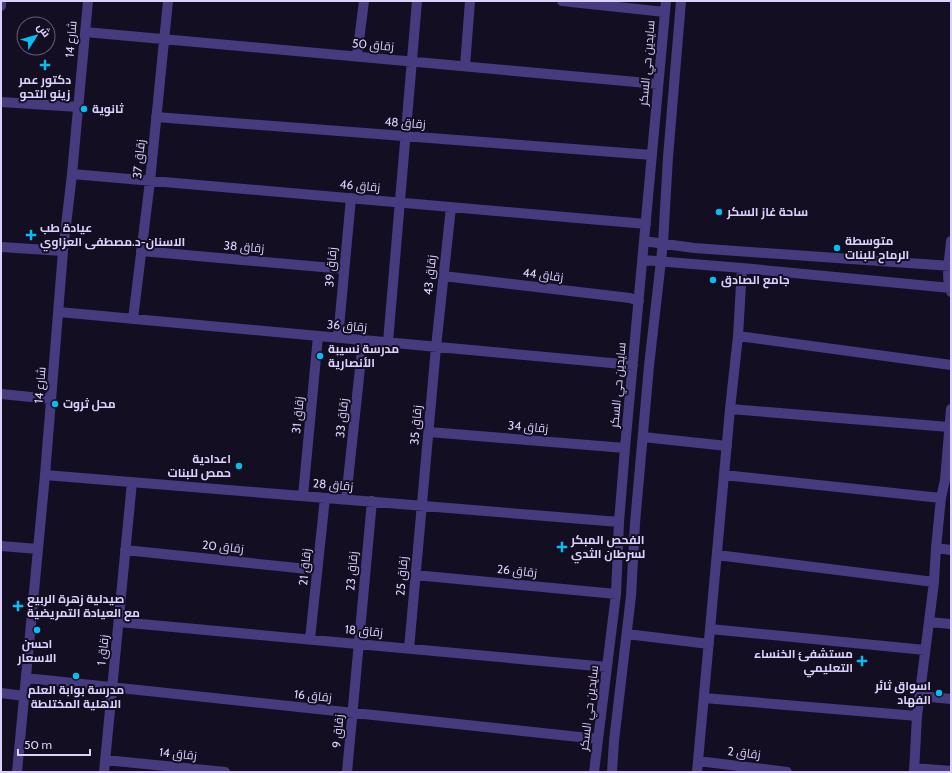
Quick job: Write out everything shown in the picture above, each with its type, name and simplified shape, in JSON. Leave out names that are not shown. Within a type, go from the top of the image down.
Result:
[{"type":"street","points":[[1,1],[1,6]]},
{"type":"street","name":"شارع 14","points":[[17,772],[88,1]]},
{"type":"street","name":"زقاق 37","points":[[133,319],[150,181],[168,1]]},
{"type":"street","points":[[357,56],[364,1]]},
{"type":"street","points":[[388,342],[417,1]]},
{"type":"street","points":[[465,66],[470,1]]},
{"type":"street","points":[[562,1],[665,12]]},
{"type":"street","name":"سايدين حي السكر","points":[[594,772],[616,594],[619,522],[625,448],[666,1]]},
{"type":"street","points":[[612,772],[614,741],[631,596],[635,523],[655,302],[663,243],[668,157],[681,1]]},
{"type":"street","name":"زقاق 50","points":[[85,32],[658,84]]},
{"type":"street","points":[[1,102],[78,107]]},
{"type":"street","name":"زقاق 48","points":[[156,117],[652,155]]},
{"type":"street","name":"زقاق 46","points":[[72,174],[646,224]]},
{"type":"street","name":"زقاق 39","points":[[338,338],[351,198]]},
{"type":"street","name":"زقاق 43","points":[[436,347],[451,207]]},
{"type":"street","points":[[644,241],[694,248],[950,266]]},
{"type":"street","points":[[643,260],[661,260],[950,290],[951,241]]},
{"type":"street","points":[[1,247],[64,251]]},
{"type":"street","name":"زقاق 38","points":[[142,251],[344,269]]},
{"type":"street","points":[[697,772],[738,336],[742,268]]},
{"type":"street","name":"زقاق 44","points":[[443,276],[639,300]]},
{"type":"street","name":"زقاق 36","points":[[59,312],[633,365]]},
{"type":"street","name":"زقاق 31","points":[[302,496],[318,336]]},
{"type":"street","points":[[738,336],[951,365]]},
{"type":"street","name":"زقاق 33","points":[[346,499],[363,340]]},
{"type":"street","name":"زقاق 35","points":[[421,505],[436,347]]},
{"type":"street","points":[[1,394],[51,399]]},
{"type":"street","points":[[730,409],[949,428]]},
{"type":"street","points":[[951,409],[948,480],[941,498],[934,582],[924,650],[917,716],[914,770],[951,771]]},
{"type":"street","name":"زقاق 34","points":[[428,432],[625,448]]},
{"type":"street","points":[[643,437],[727,446]]},
{"type":"street","name":"زقاق 28","points":[[45,475],[619,522]]},
{"type":"street","points":[[724,475],[941,498]]},
{"type":"street","name":"زقاق 1","points":[[104,772],[132,482]]},
{"type":"street","name":"زقاق 21","points":[[310,639],[326,498]]},
{"type":"street","name":"زقاق 23","points":[[358,644],[372,501]]},
{"type":"street","name":"زقاق 25","points":[[409,649],[421,505]]},
{"type":"street","points":[[1,546],[38,549]]},
{"type":"street","points":[[936,548],[951,550]]},
{"type":"street","name":"زقاق 20","points":[[125,550],[317,570]]},
{"type":"street","points":[[717,556],[934,582]]},
{"type":"street","name":"زقاق 26","points":[[415,574],[616,594]]},
{"type":"street","name":"زقاق 18","points":[[118,622],[607,667]]},
{"type":"street","points":[[929,622],[951,624]]},
{"type":"street","points":[[710,629],[924,650]]},
{"type":"street","points":[[627,634],[709,644]]},
{"type":"street","name":"زقاق 9","points":[[347,772],[358,644]]},
{"type":"street","name":"زقاق 16","points":[[26,678],[598,739]]},
{"type":"street","points":[[1,693],[24,696]]},
{"type":"street","points":[[920,696],[951,699]]},
{"type":"street","points":[[704,698],[917,716]]},
{"type":"street","name":"زقاق 14","points":[[105,760],[224,772]]},
{"type":"street","name":"زقاق 2","points":[[698,760],[787,772]]},
{"type":"place","name":"دكتور عمر زينو التحو","points":[[45,65]]},
{"type":"place","name":"ثانوية","points":[[84,109]]},
{"type":"place","name":"ساحة غاز السكر","points":[[719,212]]},
{"type":"place","name":"عيادة طب الاسنان-د.مصطفى العزاوي","points":[[31,235]]},
{"type":"place","name":"متوسطة الرماح للبنات","points":[[837,248]]},
{"type":"place","name":"جامع الصادق","points":[[713,280]]},
{"type":"place","name":"مدرسة نسيبة الأنصارية","points":[[320,356]]},
{"type":"place","name":"محل ثروت","points":[[55,404]]},
{"type":"place","name":"اعدادية حمص للبنات","points":[[239,466]]},
{"type":"place","name":"الفحص المبكر لسرطان الثدي","points":[[562,547]]},
{"type":"place","name":"صيدلية زهرة الربيع مع العيادة التمريضية","points":[[18,606]]},
{"type":"place","name":"احسن الاسعار","points":[[37,630]]},
{"type":"place","name":"مستشفئ الخنساء التعليمي","points":[[862,661]]},
{"type":"place","name":"مدرسة بوابة العلم الاهلية المختلطة","points":[[76,676]]},
{"type":"place","name":"اسواق ثائر الفهاد","points":[[939,693]]}]
